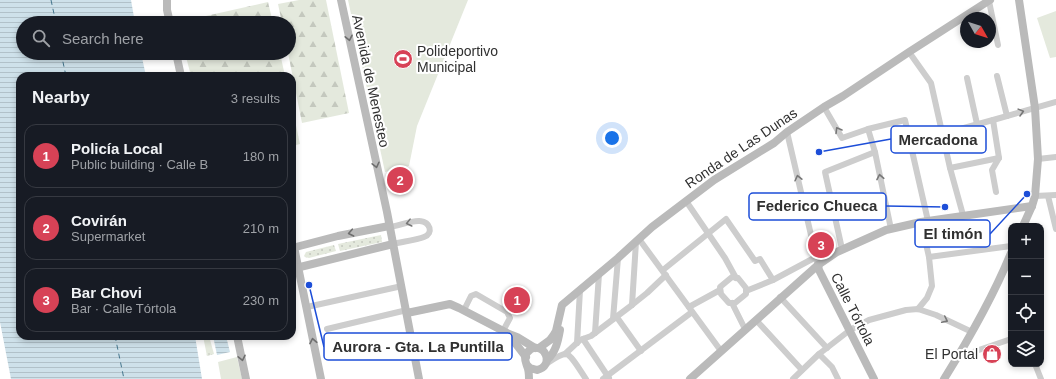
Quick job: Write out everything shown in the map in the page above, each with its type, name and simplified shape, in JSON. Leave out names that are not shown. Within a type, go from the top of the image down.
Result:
[{"type":"street","points":[[167,0],[168,16]]},
{"type":"street","name":"Avenida de Menesteo","points":[[341,0],[390,226],[419,379]]},
{"type":"street","points":[[989,0],[998,45]]},
{"type":"street","name":"Ronda de Las Dunas","points":[[562,305],[652,227],[714,180],[774,143],[787,132],[824,107],[989,0]]},
{"type":"street","points":[[1019,0],[1035,108],[1038,159],[1035,196],[1024,223]]},
{"type":"street","points":[[909,52],[931,83],[950,168],[963,215]]},
{"type":"street","points":[[178,60],[180,72]]},
{"type":"street","points":[[997,76],[1006,116]]},
{"type":"street","points":[[967,78],[977,124]]},
{"type":"street","points":[[942,134],[1056,102]]},
{"type":"street","points":[[824,107],[842,138],[868,129],[905,120],[924,221],[932,286],[927,298],[918,309]]},
{"type":"street","points":[[993,120],[999,158],[992,170],[996,192]]},
{"type":"street","points":[[868,129],[875,152],[890,229]]},
{"type":"street","name":"Calle Tórtola","points":[[787,132],[819,270],[874,379]]},
{"type":"street","points":[[842,250],[825,172],[875,152]]},
{"type":"street","points":[[1038,159],[1056,157]]},
{"type":"street","points":[[950,168],[999,158]]},
{"type":"street","points":[[1035,196],[1056,195]]},
{"type":"street","points":[[1048,196],[1056,229]]},
{"type":"street","points":[[686,201],[725,258],[736,278],[738,278],[746,288],[746,294],[735,304],[729,303],[721,294],[720,290]]},
{"type":"street","points":[[746,291],[890,229],[924,221],[1032,206]]},
{"type":"street","points":[[546,362],[565,354],[577,343],[595,333],[632,305],[647,293],[665,272],[708,233],[726,219],[755,261],[760,259],[773,280]]},
{"type":"street","points":[[296,247],[338,236],[416,221],[426,223],[430,230],[424,237],[296,268]]},
{"type":"street","points":[[638,240],[665,272],[690,310],[721,350]]},
{"type":"street","points":[[632,305],[638,240]]},
{"type":"street","points":[[929,257],[1008,246]]},
{"type":"street","points":[[618,258],[614,318],[641,351]]},
{"type":"street","points":[[690,379],[756,320],[817,261]]},
{"type":"street","points":[[944,379],[1008,268]]},
{"type":"street","points":[[296,271],[307,308],[321,379]]},
{"type":"street","points":[[595,333],[599,274]]},
{"type":"street","points":[[603,379],[641,351],[690,310],[720,290],[720,287],[732,277],[736,278]]},
{"type":"street","points":[[307,308],[402,286]]},
{"type":"street","points":[[577,343],[580,290]]},
{"type":"street","points":[[464,310],[471,296],[476,294],[507,312],[510,318],[506,332]]},
{"type":"street","points":[[780,297],[827,348]]},
{"type":"street","points":[[732,303],[745,329]]},
{"type":"street","points":[[327,330],[450,304],[544,352],[547,357],[546,362]]},
{"type":"street","points":[[529,379],[525,360],[526,357],[529,351],[550,340],[556,331],[562,305]]},
{"type":"street","points":[[527,365],[530,368],[537,370],[543,367],[556,349],[561,327],[562,305]]},
{"type":"street","points":[[793,379],[819,354],[850,330],[869,320],[906,310],[918,309],[936,315],[972,332]]},
{"type":"street","points":[[756,320],[802,370]]},
{"type":"street","points":[[506,332],[526,357]]},
{"type":"street","points":[[583,339],[610,379]]},
{"type":"street","points":[[238,340],[246,379]]},
{"type":"street","points":[[959,354],[970,353],[1008,340]]},
{"type":"street","points":[[565,354],[570,356],[586,379]]},
{"type":"street","points":[[819,354],[832,367],[838,379]]},
{"type":"street","points":[[1036,367],[1041,379]]},
{"type":"street","points":[[534,379],[537,370]]},
{"type":"green space","points":[[299,0],[326,0],[349,113],[302,123],[296,93],[296,72],[292,72],[289,60],[296,60],[296,16],[281,16],[278,4]]},
{"type":"green space","name":"Polideportivo Municipal","points":[[348,0],[468,0],[417,126],[409,166],[385,172]]},
{"type":"green space","points":[[268,2],[271,16],[206,16]]},
{"type":"green space","points":[[1056,11],[1056,57],[1050,58],[1037,18]]},
{"type":"green space","points":[[187,60],[282,60],[284,72],[190,72]]},
{"type":"green space","points":[[296,126],[300,144],[296,145]]},
{"type":"green space","points":[[381,235],[382,242],[340,251],[338,244]]},
{"type":"green space","points":[[334,245],[336,251],[309,258],[304,256],[306,252]]},
{"type":"green space","points":[[204,340],[210,340],[214,354],[207,356]]},
{"type":"green space","points":[[237,357],[242,379],[221,379],[218,362]]},
{"type":"shaded area","points":[[0,0],[131,0],[134,16],[16,16],[16,60],[143,60],[145,72],[16,72],[16,340],[196,340],[202,379],[11,379],[0,322]]},
{"type":"shaded area","points":[[214,340],[227,340],[230,352],[217,355]]},
{"type":"ferry route","points":[[51,0],[54,16]]},
{"type":"ferry route","points":[[63,60],[65,72]]},
{"type":"ferry route","points":[[116,340],[124,379]]},
{"type":"place","name":"Polideportivo Municipal","points":[[403,59]]},
{"type":"place","name":"Mercadona","points":[[819,152]]},
{"type":"place","name":"Covirán","points":[[400,180]]},
{"type":"place","name":"El timón","points":[[1027,194]]},
{"type":"place","name":"Federico Chueca","points":[[945,207]]},
{"type":"place","name":"Bar Chovi","points":[[821,245]]},
{"type":"place","name":"Aurora - Gta. La Puntilla","points":[[309,285]]},
{"type":"place","name":"Policía Local","points":[[517,300]]},
{"type":"place","name":"El Portal","points":[[992,354]]}]
